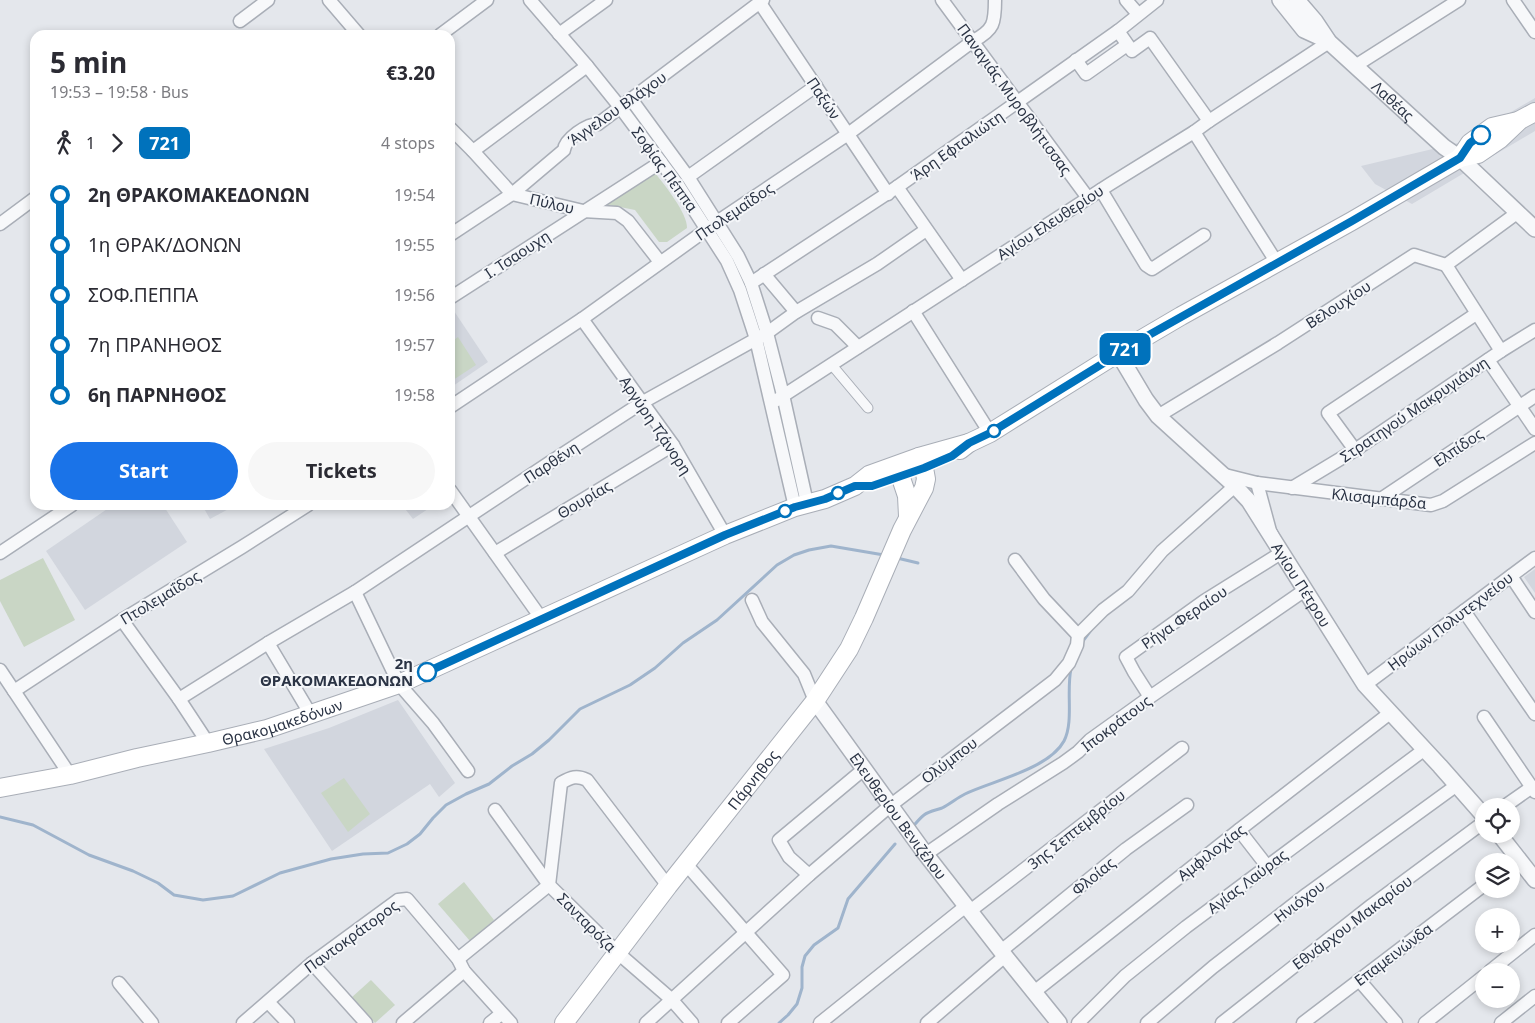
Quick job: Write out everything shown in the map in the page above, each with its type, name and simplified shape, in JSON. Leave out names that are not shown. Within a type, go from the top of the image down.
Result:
[{"type":"main road","points":[[899,471],[990,433],[1181,316],[1460,158],[1478,154],[1500,139],[1527,116]]},
{"type":"main road","name":"Πάρνηθος","points":[[564,1023],[668,886],[815,701],[849,650],[908,516],[924,488],[926,479],[922,463]]},
{"type":"main road","name":"Θρακομακεδόνων","points":[[0,788],[70,775],[267,729],[399,684],[725,535],[801,505],[825,499],[855,486],[872,486],[899,471]]},
{"type":"main road","name":"Πάρνηθος","points":[[899,471],[907,496],[908,516]]},
{"type":"street","points":[[240,21],[268,0]]},
{"type":"street","points":[[328,0],[353,30]]},
{"type":"street","points":[[447,30],[487,0]]},
{"type":"street","name":"Σοφίας Πέππα","points":[[530,0],[587,66],[661,162],[738,256],[751,284],[762,336],[772,403],[801,505]]},
{"type":"street","points":[[559,34],[606,0]]},
{"type":"street","name":"Παναγιάς Μυροβλήτισσας","points":[[942,0],[1088,198]]},
{"type":"street","name":"Πτολεμαΐδος","points":[[455,404],[582,319],[712,225],[848,134],[985,34],[992,26],[995,14],[995,0]]},
{"type":"street","points":[[1126,0],[1138,14]]},
{"type":"street","name":"Άρη Εφταλιώτη","points":[[751,284],[893,190],[1018,103],[1118,31],[1157,0]]},
{"type":"street","name":"Λαθέας","points":[[1280,0],[1304,30],[1329,42]]},
{"type":"street","name":"Λαθέας","points":[[1298,0],[1329,42],[1444,147],[1460,158],[1535,229]]},
{"type":"street","points":[[1355,66],[1459,0]]},
{"type":"street","points":[[1513,0],[1535,32]]},
{"type":"street","name":"Παξών","points":[[762,1],[848,134],[926,230],[962,280]]},
{"type":"street","name":"Άγγελου Βλάχου","points":[[455,232],[512,194],[564,150],[564,145],[568,141],[588,126],[598,124],[762,1]]},
{"type":"street","points":[[1118,31],[1132,50],[1150,38],[1209,121]]},
{"type":"street","name":"Αγίου Ελευθερίου","points":[[772,403],[1088,198],[1194,132],[1329,42]]},
{"type":"street","points":[[1076,60],[1086,74],[1127,44]]},
{"type":"street","points":[[473,151],[587,66]]},
{"type":"street","points":[[688,177],[816,86]]},
{"type":"street","name":"Σοφίας Πέππα","points":[[631,99],[688,177],[712,225],[762,336],[783,395],[801,505]]},
{"type":"street","points":[[1194,132],[1277,263]]},
{"type":"street","name":"Πύλου","points":[[455,133],[512,194],[544,200],[583,211],[617,213],[628,221],[660,262]]},
{"type":"street","name":"Ι. Τσαουχη","points":[[455,295],[661,162]]},
{"type":"street","points":[[1101,190],[1146,266],[1152,269],[1204,236]]},
{"type":"street","points":[[0,224],[30,202]]},
{"type":"street","points":[[1500,351],[1446,265],[1518,213]]},
{"type":"street","name":"Παρθένη","points":[[178,699],[268,642],[355,592],[643,402],[762,336],[796,312],[877,264],[926,230]]},
{"type":"street","name":"Βελουχίου","points":[[1158,416],[1278,343],[1414,255],[1446,265]]},
{"type":"street","points":[[764,274],[796,312]]},
{"type":"street","points":[[913,311],[990,433]]},
{"type":"street","points":[[1355,450],[1328,414],[1476,314]]},
{"type":"street","points":[[818,318],[835,324],[858,347]]},
{"type":"street","name":"Αργύρη Τζάνορη","points":[[582,319],[673,445],[725,535]]},
{"type":"street","name":"Στρατηγού Μακρυγιάννη","points":[[1292,488],[1355,450],[1500,351],[1535,330]]},
{"type":"street","name":"Αγίου Πέτρου","points":[[1118,353],[1146,400],[1158,416],[1249,501],[1365,685],[1475,806]]},
{"type":"street","points":[[1488,360],[1535,428]]},
{"type":"street","points":[[831,364],[868,408]]},
{"type":"street","name":"Ελπίδος","points":[[1381,499],[1535,396]]},
{"type":"street","name":"Κλισαμπάρδα","points":[[1211,465],[1222,474],[1257,483],[1430,505],[1443,501],[1535,443]]},
{"type":"street","name":"Θουρίας","points":[[495,553],[673,445]]},
{"type":"street","points":[[1257,483],[1270,531],[1282,553]]},
{"type":"street","name":"Ολύμπου","points":[[646,1023],[809,875],[891,805],[1055,680],[1069,663],[1077,645],[1078,635],[1103,610],[1128,591],[1162,550],[1235,486]]},
{"type":"street","points":[[455,497],[541,618]]},
{"type":"street","points":[[0,553],[64,510]]},
{"type":"street","name":"Πτολεμαΐδος","points":[[14,691],[122,620],[300,510]]},
{"type":"street","name":"Ρήγα Φεραίου","points":[[1150,696],[1126,657],[1204,601],[1282,553]]},
{"type":"street","name":"Ηρώων Πολυτεχνείου","points":[[1365,685],[1535,558]]},
{"type":"street","points":[[1015,560],[1044,599],[1078,635]]},
{"type":"street","points":[[1511,576],[1535,612]]},
{"type":"street","name":"Ιποκράτους","points":[[926,854],[998,804],[1063,763],[1090,740],[1150,696],[1305,590]]},
{"type":"street","points":[[355,592],[399,684],[433,723],[468,771]]},
{"type":"street","name":"Ελευθερίου Βενιζέλου","points":[[752,600],[762,622],[804,674],[815,701],[864,769],[968,909],[1059,1023]]},
{"type":"street","points":[[1464,611],[1535,714]]},
{"type":"street","points":[[122,620],[208,743]]},
{"type":"street","points":[[268,642],[311,714]]},
{"type":"street","points":[[0,670],[70,775]]},
{"type":"street","name":"Αμφιλοχίας","points":[[1034,992],[1238,830],[1390,713]]},
{"type":"street","points":[[1484,717],[1533,790],[1520,798]]},
{"type":"street","name":"3ης Σεπτεμβρίου","points":[[968,909],[1182,748]]},
{"type":"street","name":"Αγίας Λαύρας","points":[[1078,1023],[1124,976],[1186,927],[1424,750]]},
{"type":"street","points":[[809,875],[789,858],[779,840],[864,769]]},
{"type":"street","points":[[403,1023],[461,965],[550,885],[561,783],[570,777],[581,777],[587,780],[668,886]]},
{"type":"street","name":"Ηνιόχου","points":[[1147,1023],[1212,967],[1300,900],[1457,786]]},
{"type":"street","name":"Φλοίας","points":[[926,1023],[1003,953],[1126,849],[1187,805]]},
{"type":"street","name":"Σανταρόζα","points":[[495,810],[550,885],[618,953],[671,999],[692,1023]]},
{"type":"street","name":"Εθνάρχου Μακαρίου","points":[[1222,1023],[1372,905],[1475,829]]},
{"type":"street","points":[[1238,830],[1267,866]]},
{"type":"street","points":[[686,864],[783,975],[728,1023]]},
{"type":"street","points":[[1520,866],[1535,880]]},
{"type":"street","name":"Επαμεινώνδα","points":[[1303,1023],[1475,892]]},
{"type":"street","name":"Παντοκράτορος","points":[[242,1023],[312,963],[398,900],[407,899],[506,1018]]},
{"type":"street","points":[[820,1023],[968,909]]},
{"type":"street","points":[[1500,963],[1535,935]]},
{"type":"street","points":[[312,963],[366,1023]]},
{"type":"street","points":[[1359,980],[1396,1023]]},
{"type":"street","points":[[120,983],[152,1023]]},
{"type":"street","points":[[1425,1023],[1475,983]]},
{"type":"street","points":[[1501,1023],[1535,996]]},
{"type":"street","points":[[268,1002],[288,1023]]},
{"type":"street","points":[[490,1023],[506,1018]]},
{"type":"shaded area","points":[[1535,98],[1535,131],[1412,204],[1375,184],[1361,166],[1458,143]]},
{"type":"shaded area","points":[[455,312],[488,362],[455,385]]},
{"type":"shaded area","points":[[106,510],[166,510],[187,542],[85,610],[46,551]]},
{"type":"shaded area","points":[[205,510],[227,510],[210,519]]},
{"type":"shaded area","points":[[406,510],[426,510],[413,519]]},
{"type":"shaded area","points":[[1535,569],[1535,593],[1524,577]]},
{"type":"shaded area","points":[[398,700],[455,783],[439,797],[430,784],[332,851],[264,749],[329,728]]},
{"type":"green space","points":[[655,173],[675,199],[686,222],[687,228],[667,242],[659,242],[635,210],[605,204]]},
{"type":"green space","points":[[458,337],[476,365],[455,379],[455,339]]},
{"type":"green space","points":[[43,558],[75,620],[24,647],[0,601],[0,580]]},
{"type":"green space","points":[[344,778],[370,814],[348,832],[321,793]]},
{"type":"green space","points":[[464,882],[494,920],[470,941],[438,904]]},
{"type":"green space","points":[[371,980],[395,1005],[375,1023],[351,998]]},
{"type":"waterway","points":[[0,817],[33,825],[89,855],[133,871],[158,883],[174,895],[203,900],[233,896],[280,873],[331,859],[363,854],[388,853],[407,844],[420,834],[446,805],[489,784],[512,766],[532,754],[580,709],[630,685],[655,668],[683,643],[717,620],[777,565],[794,555],[831,546],[884,555]]},
{"type":"waterway","points":[[897,558],[918,563]]},
{"type":"waterway","points":[[1083,641],[1091,630]]},
{"type":"waterway","points":[[911,829],[926,814],[942,808],[976,789],[1033,767],[1057,751],[1064,741],[1069,725],[1071,669]]},
{"type":"waterway","points":[[779,1023],[797,1004],[802,988],[802,967],[805,956],[814,945],[838,928],[848,899],[895,844]]},
{"type":"bus line","name":"721","points":[[427,672],[725,535],[795,507],[825,499],[855,486],[872,486],[901,477],[952,456],[969,443],[990,433],[1181,316],[1352,221],[1460,158],[1470,143],[1481,135]]},
{"type":"place","name":"2η ΘΡΑΚΟΜΑΚΕΔΟΝΩΝ","points":[[427,672]]}]
